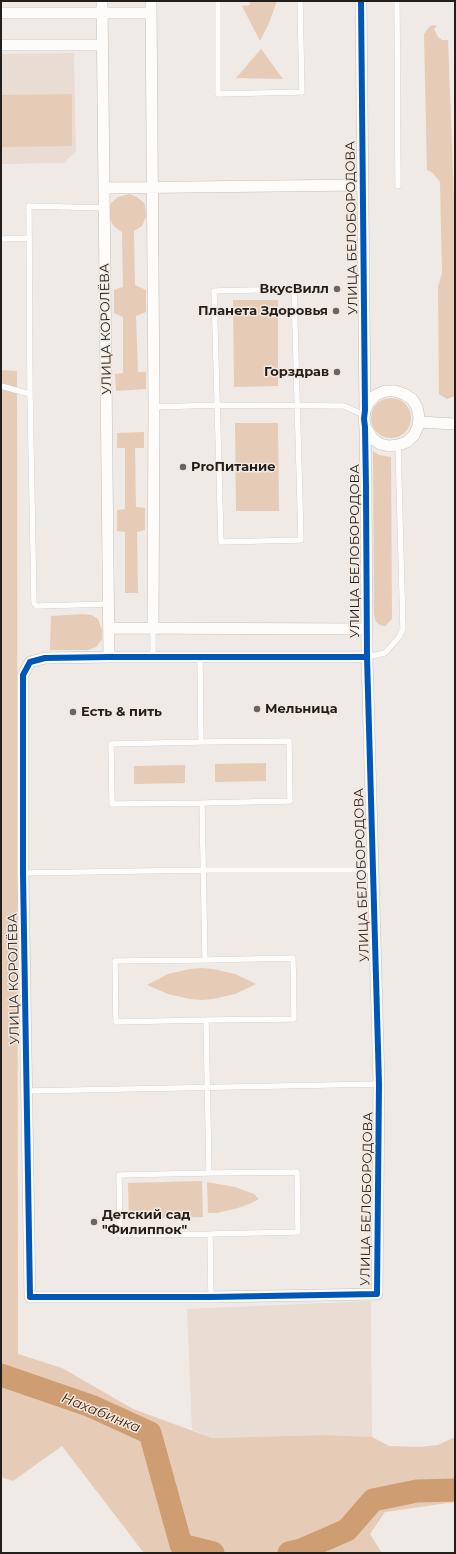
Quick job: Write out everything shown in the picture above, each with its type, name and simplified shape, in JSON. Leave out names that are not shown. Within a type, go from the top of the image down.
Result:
[{"type":"street","name":"УЛИЦА КОРОЛЁВА","points":[[102,1],[109,657],[45,658],[30,662],[23,675],[23,873],[30,1297],[211,1297]]},
{"type":"street","points":[[151,1],[154,407],[153,628]]},
{"type":"street","name":"УЛИЦА БЕЛОБОРОДОВА","points":[[211,1297],[377,1294],[379,1084],[367,657],[361,1]]},
{"type":"street","points":[[1,13],[151,13]]},
{"type":"street","points":[[1,45],[103,45]]},
{"type":"street","points":[[104,188],[363,185]]},
{"type":"street","points":[[364,412],[372,398],[380,393],[390,391],[399,392],[408,396],[414,403],[418,412],[419,422],[416,431],[410,439],[398,445],[389,446],[376,441],[365,427]]},
{"type":"street","points":[[419,422],[455,424]]},
{"type":"street","points":[[109,628],[367,629]]},
{"type":"street","points":[[109,657],[367,657]]},
{"type":"lane","points":[[218,1],[218,94],[302,92],[300,1]]},
{"type":"lane","points":[[397,1],[398,186]]},
{"type":"lane","points":[[104,208],[29,206],[30,394],[34,603],[36,606],[109,604]]},
{"type":"lane","points":[[1,238],[30,238]]},
{"type":"lane","points":[[294,289],[297,406],[301,540],[221,542],[214,291],[294,289]]},
{"type":"lane","points":[[1,386],[30,394]]},
{"type":"lane","points":[[154,407],[217,405],[344,406],[364,412]]},
{"type":"lane","points":[[367,657],[385,653],[399,637],[403,629],[398,445]]},
{"type":"lane","points":[[153,628],[153,657]]},
{"type":"lane","points":[[200,657],[201,742]]},
{"type":"lane","points":[[289,741],[290,801],[202,803],[112,804],[110,744],[289,741]]},
{"type":"lane","points":[[202,803],[205,960]]},
{"type":"lane","points":[[23,873],[203,870],[372,870]]},
{"type":"lane","points":[[293,958],[294,1019],[206,1020],[116,1022],[115,962],[293,958]]},
{"type":"lane","points":[[206,1020],[209,1173]]},
{"type":"lane","points":[[27,1090],[379,1084]]},
{"type":"lane","points":[[297,1172],[298,1232],[210,1234],[120,1235],[119,1174],[297,1172]]},
{"type":"lane","points":[[210,1234],[211,1297]]},
{"type":"shaded area","points":[[249,1],[277,1],[269,23],[260,41],[242,6],[250,5]]},
{"type":"shaded area","points":[[430,26],[437,26],[434,29],[438,37],[442,40],[448,40],[455,227],[455,396],[447,399],[439,394],[438,287],[442,273],[440,182],[433,173],[427,170],[424,34]]},
{"type":"shaded area","points":[[261,49],[283,79],[236,78]]},
{"type":"shaded area","points":[[74,53],[76,151],[64,163],[1,164],[1,54]]},
{"type":"shaded area","points":[[72,94],[72,146],[1,147],[1,95]]},
{"type":"shaded area","points":[[129,194],[137,197],[145,204],[146,217],[142,226],[134,231],[135,285],[146,290],[146,312],[136,316],[138,372],[146,372],[146,389],[116,391],[115,374],[123,373],[123,317],[114,313],[114,290],[123,287],[122,232],[112,224],[109,214],[111,203],[118,197]]},
{"type":"shaded area","points":[[233,300],[278,300],[278,386],[234,387]]},
{"type":"shaded area","points":[[1,370],[17,371],[18,1354],[62,1368],[133,1409],[212,1438],[326,1435],[372,1437],[389,1446],[420,1447],[438,1445],[455,1437],[455,1502],[385,1512],[370,1534],[382,1553],[144,1553],[62,1446],[13,1481],[1,1477]]},
{"type":"shaded area","points":[[395,398],[402,401],[408,407],[411,418],[410,426],[402,435],[395,438],[387,438],[380,435],[372,426],[371,414],[374,407],[383,399]]},
{"type":"shaded area","points":[[235,423],[278,423],[279,511],[236,511]]},
{"type":"shaded area","points":[[144,432],[144,448],[135,448],[136,507],[145,508],[145,530],[137,532],[138,593],[125,593],[125,532],[117,531],[117,510],[125,509],[125,448],[117,448],[117,433]]},
{"type":"shaded area","points":[[373,451],[379,455],[391,457],[392,619],[385,626],[376,622],[374,616]]},
{"type":"shaded area","points":[[81,614],[92,615],[98,619],[102,630],[102,639],[96,647],[88,650],[50,650],[51,616]]},
{"type":"shaded area","points":[[266,763],[266,781],[215,782],[215,764]]},
{"type":"shaded area","points":[[185,765],[185,783],[134,784],[134,766]]},
{"type":"shaded area","points":[[201,968],[235,974],[256,984],[235,994],[202,1000],[168,994],[147,985],[168,974]]},
{"type":"shaded area","points":[[202,1181],[203,1217],[129,1219],[128,1183]]},
{"type":"shaded area","points":[[207,1182],[235,1187],[254,1194],[259,1199],[238,1208],[217,1213],[208,1213]]},
{"type":"shaded area","points":[[371,1301],[372,1437],[326,1435],[212,1438],[192,1430],[187,1309]]},
{"type":"waterway","name":"Нахабинка","points":[[1,1375],[91,1406],[150,1433],[181,1545],[213,1553]]},
{"type":"waterway","name":"Нахабинка","points":[[289,1553],[301,1550],[347,1530],[373,1500],[417,1491],[455,1490]]},
{"type":"cycle path","points":[[361,1],[367,657],[379,1084],[377,1294],[211,1297],[30,1297],[23,873],[23,675],[30,662],[45,658],[367,657]]},
{"type":"place","name":"ВкусВилл","points":[[337,289]]},
{"type":"place","name":"Планета Здоровья","points":[[336,311]]},
{"type":"place","name":"Горздрав","points":[[337,372]]},
{"type":"place","name":"ProПитание","points":[[183,467]]},
{"type":"place","name":"Мельница","points":[[257,709]]},
{"type":"place","name":"Есть & пить","points":[[73,712]]},
{"type":"place","name":"Детский сад \"Филиппок\"","points":[[94,1222]]}]
